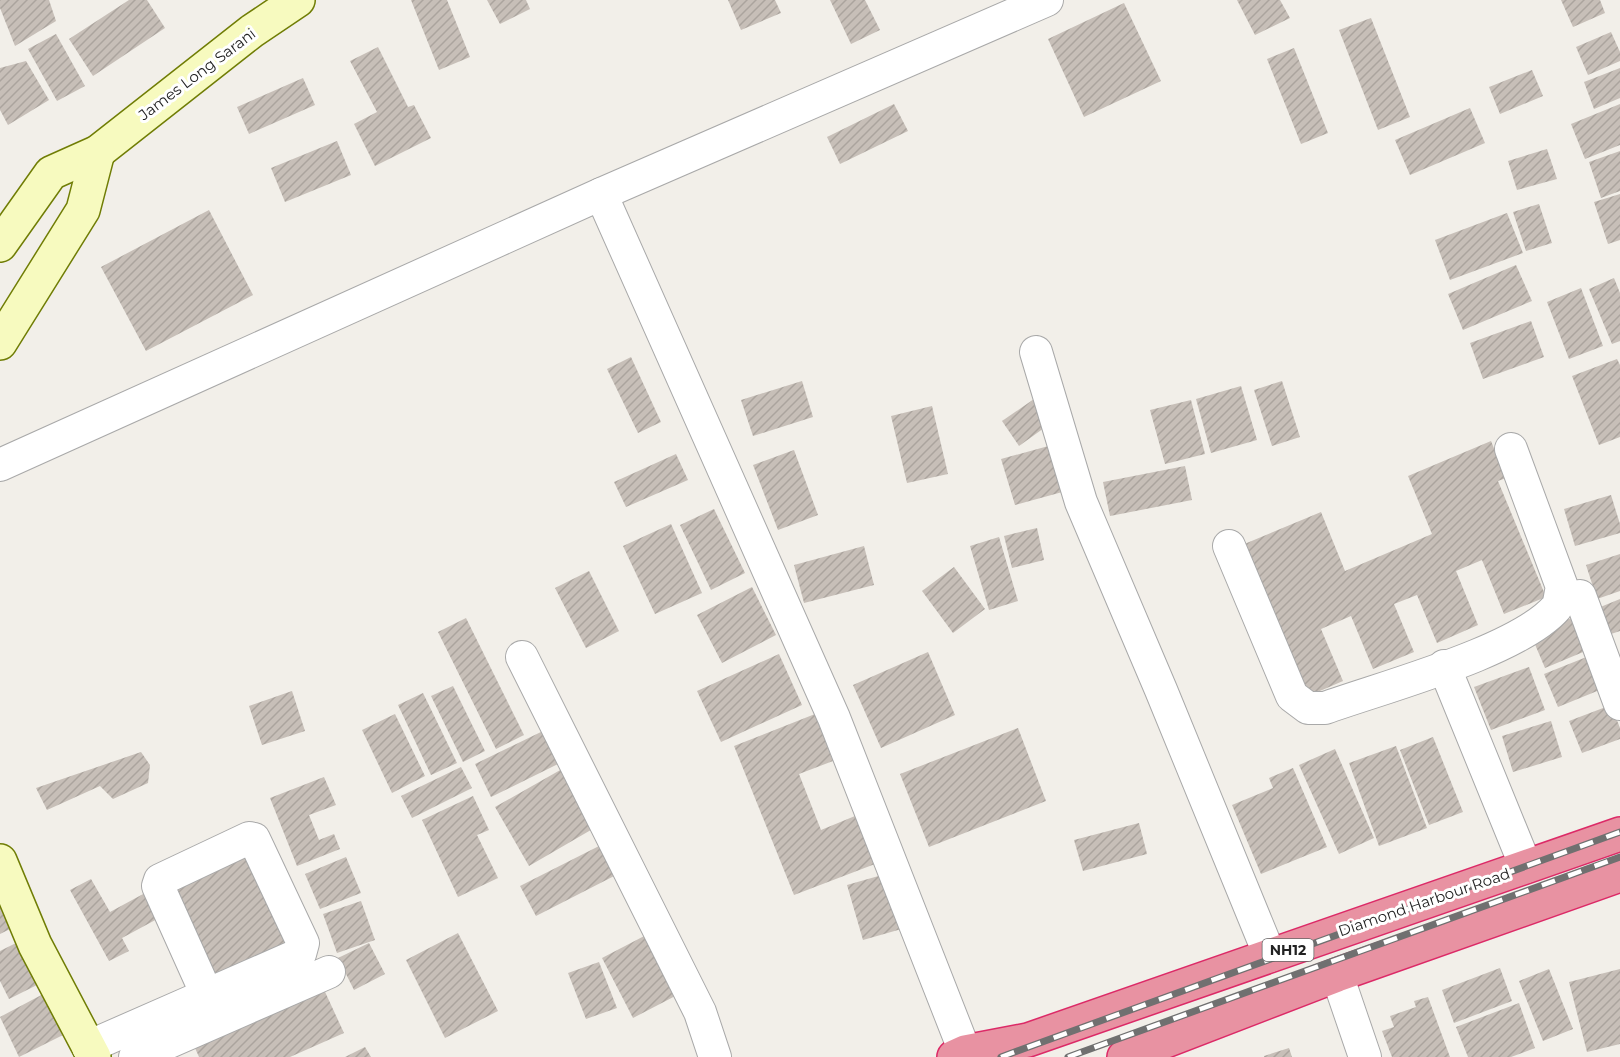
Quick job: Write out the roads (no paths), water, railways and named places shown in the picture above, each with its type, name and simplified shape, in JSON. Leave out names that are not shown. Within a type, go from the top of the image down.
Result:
[{"type":"highway","name":"Diamond Harbour Road","points":[[962,1055],[1028,1040],[1620,834]]},
{"type":"highway","name":"NH12","points":[[1124,1057],[1337,975],[1620,875]]},
{"type":"main road","name":"James Long Sarani","points":[[0,245],[51,173],[98,152],[290,2]]},
{"type":"main road","points":[[0,343],[83,210],[98,152]]},
{"type":"main road","points":[[0,861],[35,945],[91,1052]]},
{"type":"street","points":[[0,465],[601,194],[1047,0]]},
{"type":"street","points":[[601,194],[834,718],[962,1055]]},
{"type":"street","points":[[1036,352],[1084,513],[1161,690],[1270,956]]},
{"type":"street","points":[[1229,546],[1292,696],[1308,708],[1325,708],[1444,666],[1515,637],[1542,621],[1558,606],[1562,587],[1511,449]]},
{"type":"street","points":[[1580,596],[1620,704]]},
{"type":"street","points":[[522,657],[700,1012],[715,1057]]},
{"type":"street","points":[[1444,666],[1526,867]]},
{"type":"street","points":[[91,1052],[207,995],[300,954],[303,943],[254,839],[249,838],[160,880],[158,886],[207,995]]},
{"type":"street","points":[[135,1057],[329,972]]},
{"type":"street","points":[[1337,975],[1365,1057]]},
{"type":"railway","points":[[1001,1057],[1620,832]]},
{"type":"railway","points":[[1068,1057],[1620,857]]}]
